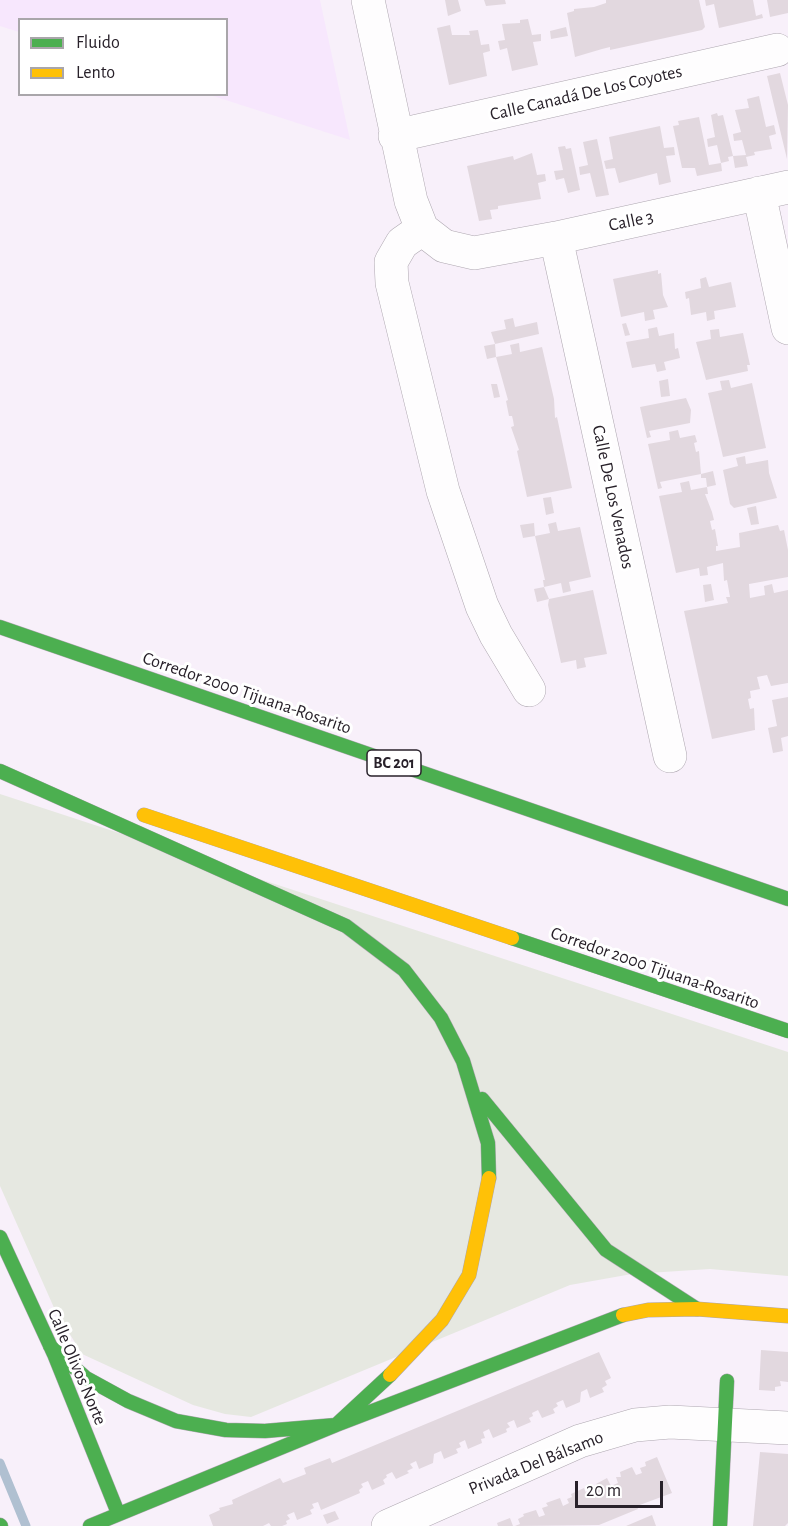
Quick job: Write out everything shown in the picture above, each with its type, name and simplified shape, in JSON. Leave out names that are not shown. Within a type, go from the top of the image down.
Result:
[{"type":"main road","name":"Corredor 2000 Tijuana-Rosarito","points":[[0,627],[786,898]]},
{"type":"main road","points":[[0,766],[102,801]]},
{"type":"main road","points":[[0,771],[346,926],[404,970],[427,997],[459,1053],[488,1143],[489,1180],[469,1275],[442,1320],[396,1370],[336,1425],[264,1431],[226,1430],[176,1421],[128,1401],[86,1378],[50,1346]]},
{"type":"main road","name":"Corredor 2000 Tijuana-Rosarito","points":[[136,812],[788,1031]]},
{"type":"main road","points":[[471,1086],[606,1250],[697,1309]]},
{"type":"main road","name":"Calle Olivos Norte","points":[[0,1237],[50,1346],[111,1522]]},
{"type":"main road","points":[[111,1522],[336,1425],[611,1318],[648,1310],[697,1309],[788,1316]]},
{"type":"main road","points":[[720,1526],[727,1381]]},
{"type":"street","points":[[368,0],[395,136],[411,201],[422,229],[402,243],[391,262],[392,283],[447,501],[482,606],[496,635],[529,690]]},
{"type":"street","name":"Calle Canadá De Los Coyotes","points":[[395,136],[777,50]]},
{"type":"street","points":[[773,190],[788,328]]},
{"type":"street","name":"Calle 3","points":[[422,229],[444,246],[474,253],[556,238],[773,190]]},
{"type":"street","name":"Calle De Los Venados","points":[[556,238],[670,756]]},
{"type":"street","name":"Privada Del Bálsamo","points":[[388,1526],[580,1441],[635,1425],[670,1422],[725,1423],[788,1428]]},
{"type":"shaded area","points":[[0,0],[320,0],[350,140],[213,96],[228,96],[228,18],[18,18],[18,32],[0,26]]},
{"type":"shaded area","points":[[0,794],[788,1052],[788,1276],[710,1269],[632,1274],[570,1285],[251,1417],[225,1414],[193,1405],[82,1354],[55,1310],[0,1186]]},
{"type":"building","points":[[445,0],[458,0],[461,11],[448,16]]},
{"type":"building","points":[[484,0],[505,0],[506,4],[486,6]]},
{"type":"building","points":[[606,0],[699,0],[705,27],[702,30],[610,50],[610,47],[575,57],[567,13],[574,9],[606,3]]},
{"type":"building","points":[[705,0],[753,0],[756,16],[762,14],[763,18],[719,28],[714,4],[706,6]]},
{"type":"building","points":[[767,0],[788,0],[788,13],[770,17]]},
{"type":"building","points":[[528,19],[532,35],[541,34],[541,41],[533,42],[538,65],[512,71],[507,48],[500,50],[498,41],[505,40],[502,24],[520,23],[520,20]]},
{"type":"building","points":[[450,25],[452,35],[470,35],[469,31],[478,30],[481,45],[489,44],[490,51],[483,53],[487,76],[449,85],[437,28]]},
{"type":"building","points":[[566,27],[568,36],[551,39],[550,31]]},
{"type":"building","points":[[780,73],[788,105],[787,159],[767,76]]},
{"type":"building","points":[[759,96],[766,127],[774,125],[776,134],[769,136],[772,149],[754,152],[755,155],[746,157],[748,166],[735,168],[733,156],[746,155],[742,140],[734,141],[733,134],[741,132],[735,110],[749,108],[747,99]]},
{"type":"building","points":[[717,113],[718,116],[723,115],[733,156],[728,157],[729,161],[721,163],[717,145],[708,147],[707,139],[715,137],[711,115]]},
{"type":"building","points":[[699,117],[709,165],[721,163],[722,171],[697,176],[695,168],[682,168],[673,126],[679,125],[678,121]]},
{"type":"building","points":[[660,126],[664,148],[674,147],[675,155],[666,156],[671,182],[659,185],[657,173],[619,183],[615,168],[606,169],[604,161],[613,159],[609,137]]},
{"type":"building","points":[[597,139],[609,195],[596,197],[590,173],[580,175],[579,167],[588,165],[583,142]]},
{"type":"building","points":[[565,146],[566,149],[571,148],[580,190],[568,193],[564,178],[556,180],[554,171],[563,170],[558,147]]},
{"type":"building","points":[[532,153],[537,175],[545,174],[546,181],[538,183],[541,199],[498,206],[498,209],[490,210],[492,219],[479,221],[467,166],[513,156],[514,160]]},
{"type":"building","points":[[658,270],[658,274],[661,273],[663,295],[668,307],[653,310],[655,319],[645,321],[644,312],[621,317],[613,279]]},
{"type":"building","points":[[706,277],[709,287],[731,282],[736,307],[714,311],[715,319],[707,321],[706,312],[691,315],[689,298],[686,299],[685,292],[701,288],[700,279]]},
{"type":"building","points":[[513,318],[515,327],[537,322],[539,334],[495,344],[491,332],[506,329],[504,320]]},
{"type":"building","points":[[626,323],[630,335],[625,336],[622,324]]},
{"type":"building","points":[[657,327],[659,336],[674,333],[675,349],[678,348],[680,358],[664,362],[666,370],[657,372],[655,364],[632,368],[626,342],[649,338],[648,329]]},
{"type":"building","points":[[719,329],[720,337],[743,333],[750,365],[747,365],[748,371],[706,380],[696,342],[711,339],[710,330]]},
{"type":"building","points":[[519,343],[520,352],[542,347],[554,399],[555,418],[557,417],[572,488],[527,497],[517,451],[519,450],[511,427],[514,426],[513,420],[512,416],[509,416],[506,401],[508,400],[496,357],[512,354],[510,345]]},
{"type":"building","points":[[495,344],[496,357],[487,359],[484,346]]},
{"type":"building","points":[[668,379],[670,396],[661,397],[659,381]]},
{"type":"building","points":[[729,380],[731,388],[752,383],[766,448],[723,457],[708,393],[722,390],[720,381]]},
{"type":"building","points":[[491,384],[497,384],[500,397],[494,398]]},
{"type":"building","points":[[686,398],[691,410],[690,423],[649,431],[651,437],[647,438],[640,407]]},
{"type":"building","points":[[678,430],[680,438],[695,435],[697,442],[694,443],[696,452],[699,451],[701,474],[660,482],[662,488],[658,489],[648,444],[670,440],[669,432]]},
{"type":"building","points":[[745,456],[746,464],[768,460],[769,473],[777,498],[734,508],[730,504],[723,470],[738,466],[736,458]]},
{"type":"building","points":[[713,471],[716,485],[707,487],[706,478],[701,478],[701,474]]},
{"type":"building","points":[[689,481],[691,490],[707,487],[708,494],[705,494],[714,520],[710,521],[712,530],[715,529],[718,546],[716,546],[716,551],[740,547],[739,533],[778,525],[780,531],[784,530],[788,550],[788,577],[749,584],[750,598],[765,595],[764,586],[772,584],[774,593],[788,590],[788,683],[771,686],[767,675],[757,677],[760,689],[750,691],[751,698],[748,699],[750,709],[754,708],[755,730],[712,739],[684,611],[728,603],[726,597],[730,597],[727,580],[724,581],[723,563],[707,567],[708,575],[700,576],[699,568],[676,573],[659,496],[682,492],[680,483]]},
{"type":"building","points":[[551,497],[554,513],[546,515],[543,498]]},
{"type":"building","points":[[756,506],[759,524],[751,525],[747,508]]},
{"type":"building","points":[[556,522],[558,531],[580,527],[591,577],[569,582],[571,591],[563,593],[561,583],[544,587],[543,580],[545,580],[535,536],[550,533],[548,524]]},
{"type":"building","points":[[534,523],[535,536],[523,538],[520,525]]},
{"type":"building","points":[[711,584],[714,600],[705,602],[703,585]]},
{"type":"building","points":[[544,587],[549,599],[537,602],[534,589]]},
{"type":"building","points":[[593,590],[607,654],[584,658],[586,667],[577,669],[576,660],[561,663],[548,605],[549,599]]},
{"type":"building","points":[[788,697],[788,736],[781,738],[783,751],[773,753],[768,728],[777,726],[772,700]]},
{"type":"building","points":[[761,1350],[788,1352],[788,1382],[780,1381],[781,1386],[775,1387],[775,1391],[759,1390]]},
{"type":"building","points":[[599,1352],[611,1378],[605,1381],[607,1385],[602,1388],[604,1392],[590,1398],[587,1389],[581,1392],[580,1402],[566,1408],[563,1400],[556,1403],[558,1406],[553,1409],[555,1413],[542,1418],[538,1410],[529,1418],[531,1422],[517,1428],[514,1420],[507,1423],[510,1427],[506,1429],[507,1432],[493,1438],[489,1429],[483,1432],[485,1438],[481,1439],[482,1443],[468,1449],[465,1440],[459,1443],[461,1447],[456,1449],[458,1453],[444,1459],[441,1451],[434,1454],[433,1463],[419,1469],[416,1461],[410,1464],[413,1468],[407,1471],[409,1473],[396,1479],[392,1472],[383,1480],[385,1484],[372,1490],[368,1481],[361,1484],[363,1487],[359,1490],[360,1493],[321,1510],[318,1502],[312,1504],[314,1508],[310,1510],[312,1514],[297,1520],[294,1512],[287,1515],[290,1519],[282,1526],[271,1526],[269,1523],[263,1526],[213,1526],[209,1515],[220,1510],[219,1508],[233,1504],[232,1500],[280,1478],[283,1483],[306,1474],[304,1468],[330,1458],[332,1463]]},
{"type":"building","points":[[760,1452],[788,1454],[788,1523],[785,1526],[753,1526]]},
{"type":"building","points":[[657,1457],[672,1493],[637,1506],[638,1509],[599,1525],[515,1526],[520,1524],[518,1519],[524,1516],[523,1514],[536,1510],[539,1517],[545,1515],[542,1508],[548,1506],[546,1503],[560,1498],[563,1506],[569,1503],[567,1499],[572,1497],[571,1494],[584,1488],[587,1496],[595,1493],[593,1488],[597,1486],[596,1484],[607,1478],[611,1486],[618,1483],[616,1477],[621,1477],[620,1472],[632,1467],[636,1475],[642,1473],[640,1468],[646,1466],[645,1462]]},
{"type":"building","points":[[335,1511],[339,1519],[327,1524],[323,1515]]},
{"type":"building","points":[[652,1515],[656,1526],[626,1526]]},
{"type":"building","points":[[510,1518],[513,1526],[498,1526],[497,1523]]},
{"type":"waterway","points":[[0,1463],[26,1526]]},
{"type":"traffic: fast","points":[[0,627],[788,899]]},
{"type":"traffic: fast","points":[[0,771],[346,926],[404,970],[441,1018],[463,1061],[488,1143],[489,1178]]},
{"type":"traffic: fast","points":[[512,938],[788,1031]]},
{"type":"traffic: fast","points":[[482,1099],[606,1250],[697,1309]]},
{"type":"traffic: fast","points":[[0,1237],[54,1354],[118,1513]]},
{"type":"traffic: fast","points":[[90,1526],[336,1425],[623,1315]]},
{"type":"traffic: fast","points":[[50,1346],[86,1378],[128,1401],[176,1421],[226,1430],[265,1431],[336,1425],[390,1375]]},
{"type":"traffic: fast","points":[[720,1526],[727,1381]]},
{"type":"traffic: slow","points":[[144,815],[512,938]]},
{"type":"traffic: slow","points":[[390,1375],[442,1320],[469,1275],[489,1178]]},
{"type":"traffic: slow","points":[[623,1315],[648,1310],[697,1309],[788,1316]]}]
